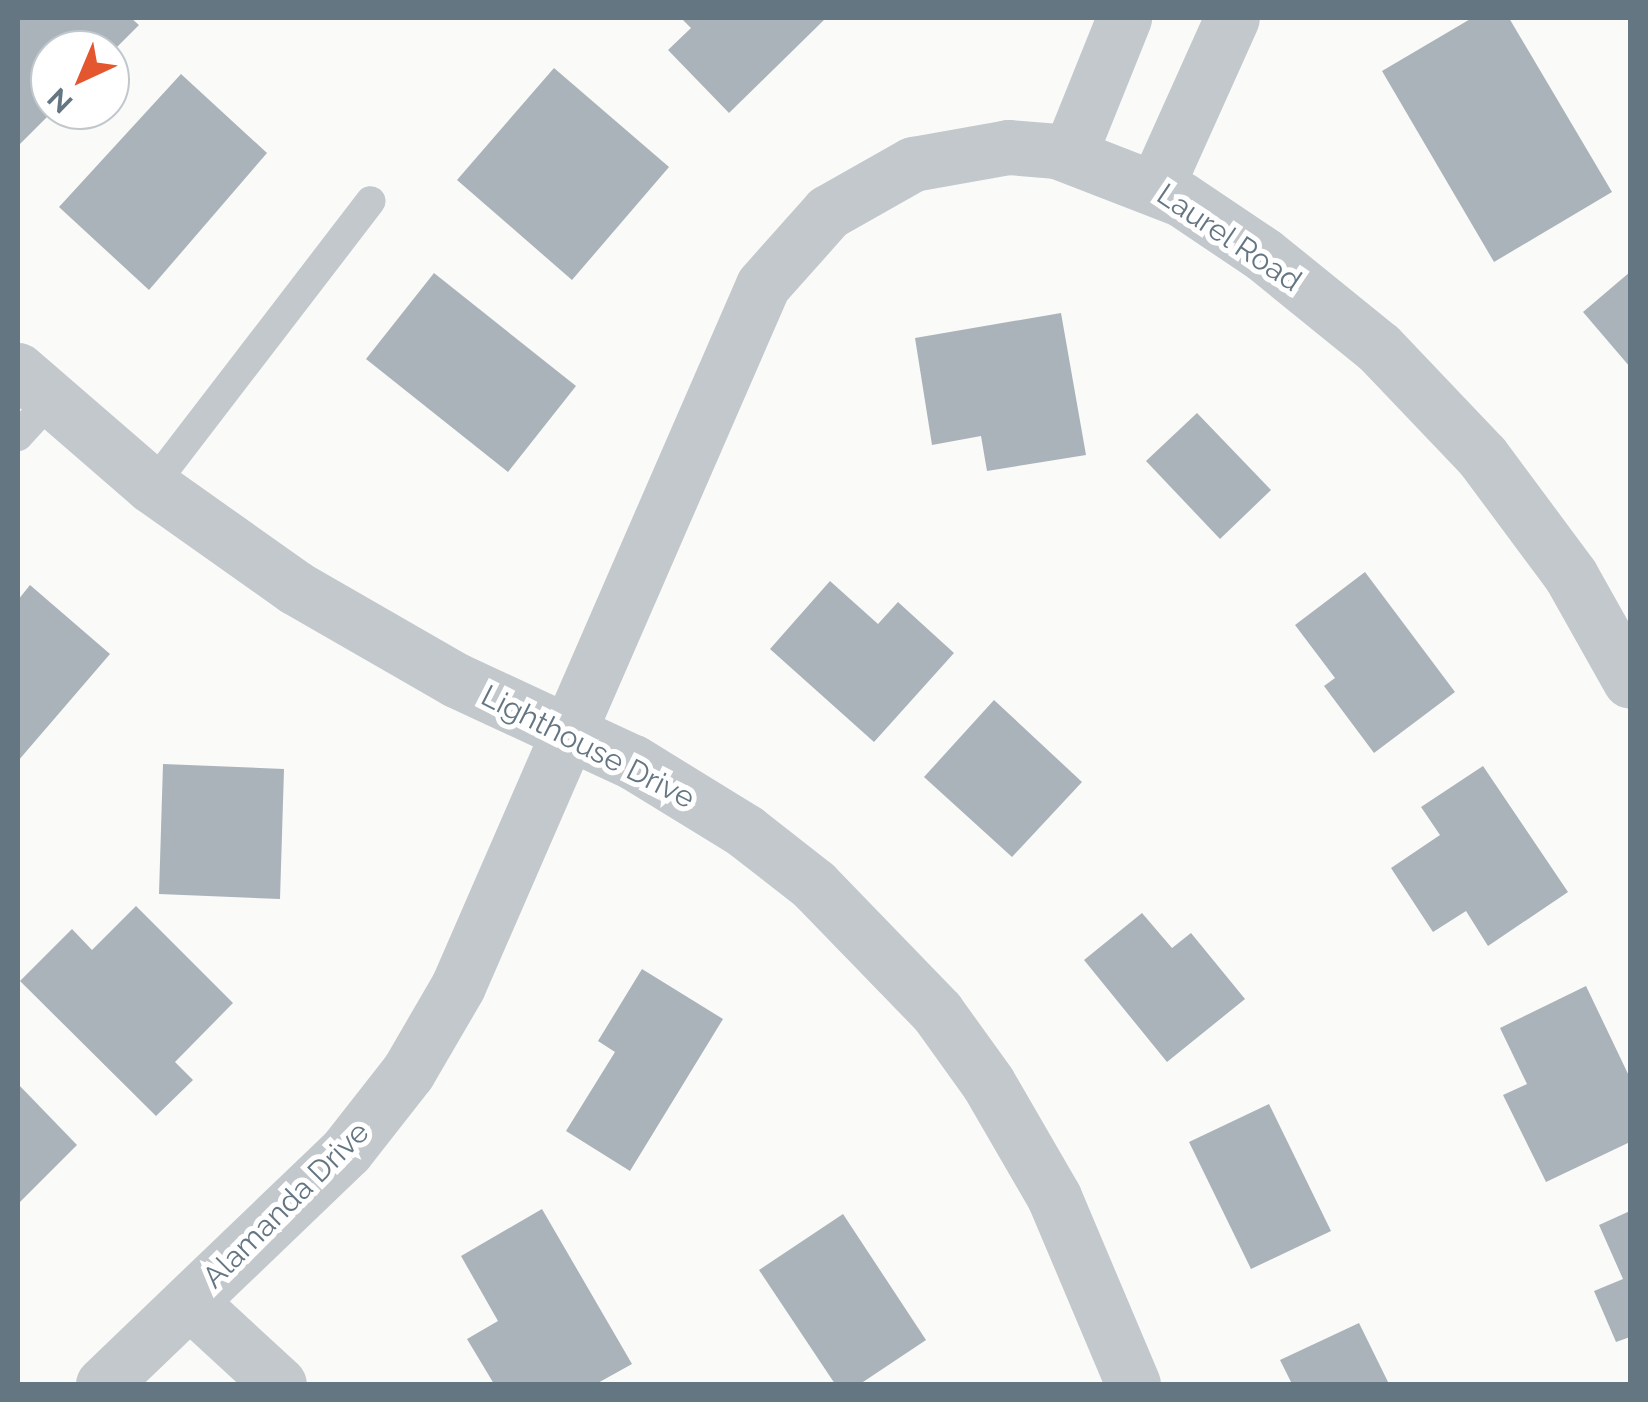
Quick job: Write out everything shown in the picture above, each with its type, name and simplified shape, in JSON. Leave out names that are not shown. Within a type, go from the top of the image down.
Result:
[{"type":"street","points":[[1069,155],[1124,18]]},
{"type":"street","points":[[1156,188],[1232,18]]},
{"type":"street","name":"Laurel Road","points":[[567,732],[741,326],[792,245],[854,194],[913,164],[1008,147],[1069,155],[1156,188],[1264,254],[1405,375],[1482,456],[1571,576],[1630,681]]},
{"type":"street","name":"Lighthouse Drive","points":[[29,402],[296,588],[456,680],[633,762],[745,831],[853,921],[937,1012],[988,1083],[1054,1197],[1134,1384]]},
{"type":"street","name":"Alamanda Drive","points":[[103,1384],[346,1151],[408,1072],[458,986],[567,732]]},
{"type":"street","points":[[190,1302],[279,1384]]},
{"type":"lane","points":[[152,486],[371,200]]},
{"type":"building","points":[[18,18],[131,18],[139,25],[130,34],[130,30],[30,30],[30,130],[34,130],[18,146]]},
{"type":"building","points":[[681,18],[826,18],[729,113],[668,50],[691,28]]},
{"type":"building","points":[[1472,18],[1509,18],[1612,192],[1494,262],[1382,71]]},
{"type":"building","points":[[554,68],[669,167],[572,280],[457,180]]},
{"type":"building","points":[[181,74],[267,153],[149,290],[59,207]]},
{"type":"building","points":[[1630,272],[1630,367],[1583,312]]},
{"type":"building","points":[[434,273],[576,386],[508,472],[366,359]]},
{"type":"building","points":[[1061,313],[1086,455],[987,471],[981,436],[932,445],[915,338]]},
{"type":"building","points":[[1197,413],[1271,490],[1220,539],[1146,461]]},
{"type":"building","points":[[1365,572],[1455,692],[1374,753],[1324,686],[1335,678],[1295,625]]},
{"type":"building","points":[[830,581],[878,624],[898,602],[954,653],[874,742],[770,649]]},
{"type":"building","points":[[30,585],[110,654],[18,761],[18,600]]},
{"type":"building","points":[[994,700],[1082,782],[1012,857],[924,777]]},
{"type":"building","points":[[163,764],[284,769],[280,899],[159,894]]},
{"type":"building","points":[[1483,766],[1568,892],[1488,946],[1466,911],[1433,932],[1391,868],[1440,835],[1421,807]]},
{"type":"building","points":[[136,906],[233,1003],[175,1062],[193,1080],[156,1116],[20,981],[72,929],[92,950]]},
{"type":"building","points":[[1142,913],[1172,948],[1191,933],[1245,999],[1167,1062],[1084,960]]},
{"type":"building","points":[[642,969],[723,1019],[630,1171],[566,1131],[615,1052],[598,1041]]},
{"type":"building","points":[[1586,986],[1630,1078],[1630,1142],[1546,1182],[1503,1095],[1527,1084],[1500,1028]]},
{"type":"building","points":[[18,1084],[77,1145],[18,1204]]},
{"type":"building","points":[[1269,1104],[1331,1231],[1251,1269],[1189,1142]]},
{"type":"building","points":[[542,1209],[632,1364],[596,1384],[494,1384],[467,1339],[498,1321],[461,1256]]},
{"type":"building","points":[[1630,1211],[1630,1337],[1616,1342],[1594,1291],[1623,1279],[1599,1225]]},
{"type":"building","points":[[843,1214],[926,1340],[860,1384],[835,1384],[759,1270]]},
{"type":"building","points":[[1359,1323],[1389,1384],[1292,1384],[1280,1360]]}]
